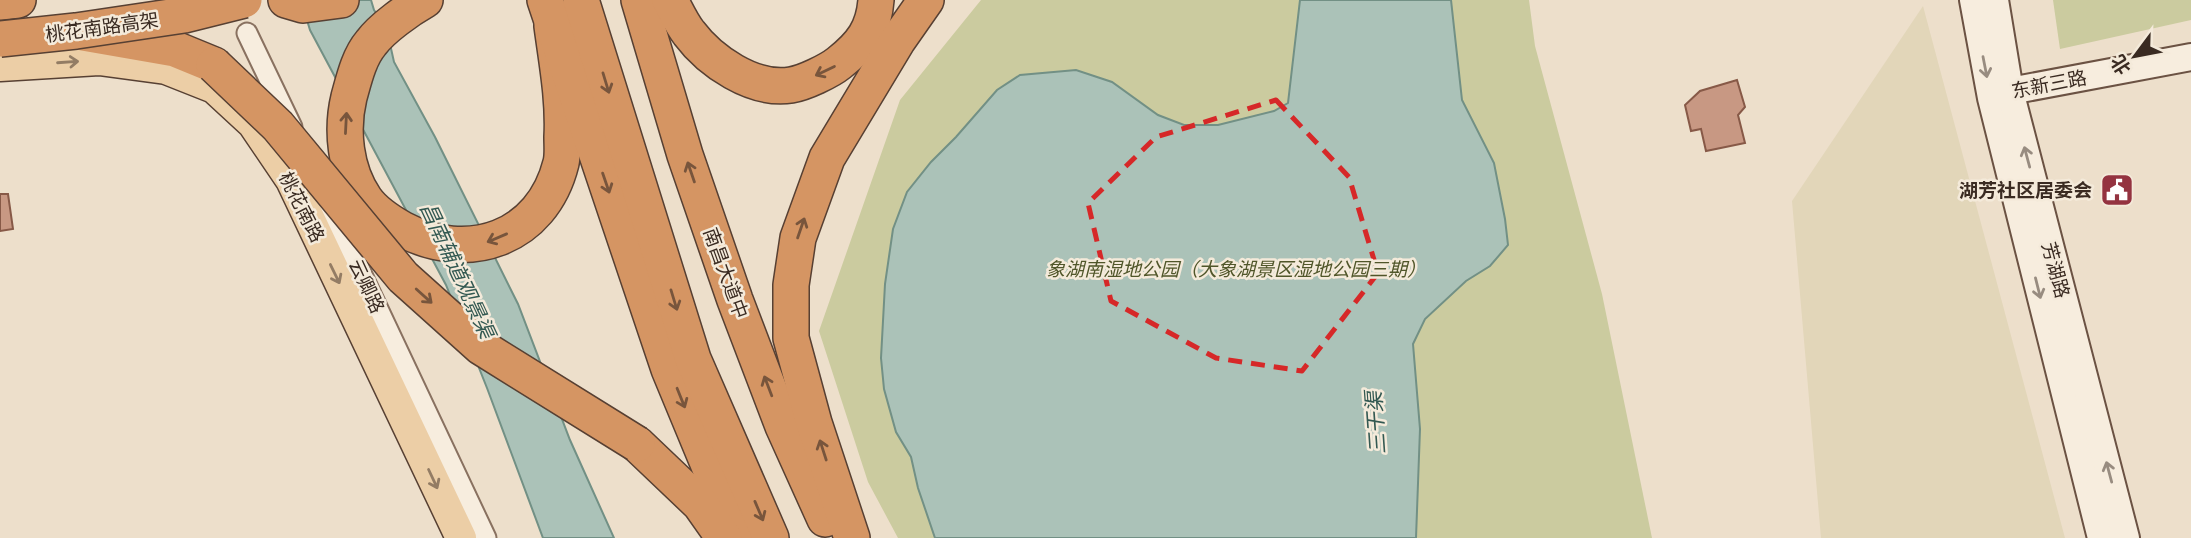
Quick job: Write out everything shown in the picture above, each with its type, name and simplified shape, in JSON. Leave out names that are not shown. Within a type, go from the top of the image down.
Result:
[{"type":"highway","points":[[0,2],[18,0]]},
{"type":"highway","points":[[286,0],[303,5],[341,0]]},
{"type":"highway","points":[[649,1],[732,72],[761,83],[791,85],[831,69],[859,47],[875,17],[876,0]]},
{"type":"highway","points":[[852,538],[814,423],[791,338],[791,285],[797,238],[827,158],[898,0]]},
{"type":"highway","points":[[827,158],[898,40],[926,0]]},
{"type":"highway","name":"南昌大道中","points":[[649,1],[685,155],[735,300],[783,426],[834,538]]},
{"type":"highway","points":[[416,5],[371,42],[355,75],[346,110],[345,140],[351,169],[365,199],[387,220],[419,238],[456,245],[490,242],[517,229],[534,215],[550,196],[561,162],[564,113],[549,13]]},
{"type":"highway","points":[[584,9],[693,359],[771,538]]},
{"type":"highway","points":[[549,13],[669,369],[738,538]]},
{"type":"highway","name":"桃花南路高架","points":[[0,39],[184,15],[246,17]]},
{"type":"highway","points":[[76,31],[175,49],[214,65],[278,126],[403,277],[481,347],[637,444],[700,504],[724,538]]},
{"type":"main road","name":"桃花南路","points":[[0,66],[99,60],[166,69],[214,88],[253,124],[291,180],[461,538]]},
{"type":"street","name":"芳湖路","points":[[1973,0],[2126,538]]},
{"type":"street","name":"芳湖路","points":[[1994,0],[2001,94],[2101,538]]},
{"type":"street","name":"云卿路","points":[[246,17],[486,538]]},
{"type":"street","name":"东新三路","points":[[2001,94],[2191,57]]},
{"type":"highlighted area","points":[[1276,100],[1349,177],[1378,273],[1302,371],[1216,358],[1111,301],[1088,203],[1156,137]]},
{"type":"shaded area","points":[[1923,6],[2065,538],[1821,538],[1792,201]]},
{"type":"green space","name":"象湖南湿地公园（大象湖景区湿地公园三期）","points":[[981,0],[1529,0],[1535,46],[1602,294],[1652,538],[898,538],[868,482],[819,331],[900,100]]},
{"type":"green space","points":[[2053,0],[2191,0],[2191,20],[2060,49]]},
{"type":"water","name":"昌南辅道观景渠","points":[[301,0],[371,0],[374,10],[386,26],[394,62],[435,137],[518,304],[570,440],[614,538],[543,538],[446,285],[310,30]]},
{"type":"water","name":"象湖南湿地公园（大象湖景区湿地公园三期）","points":[[1300,0],[1451,0],[1462,100],[1494,163],[1508,245],[1490,266],[1466,281],[1425,319],[1413,344],[1420,429],[1416,538],[935,538],[911,457],[896,432],[884,389],[881,358],[885,284],[893,229],[907,192],[997,90],[1020,75],[1076,70],[1112,82],[1158,115],[1184,125],[1218,125],[1274,111],[1288,103]]},
{"type":"building","points":[[1737,80],[1745,107],[1738,115],[1745,143],[1706,151],[1701,129],[1691,131],[1685,105],[1700,91]]},
{"type":"building","points":[[0,194],[8,194],[13,229],[0,231]]},
{"type":"place","name":"湖芳社区居委会","points":[[2117,190]]},
{"type":"water label","name":"三干渠","points":[[1375,423]]}]
